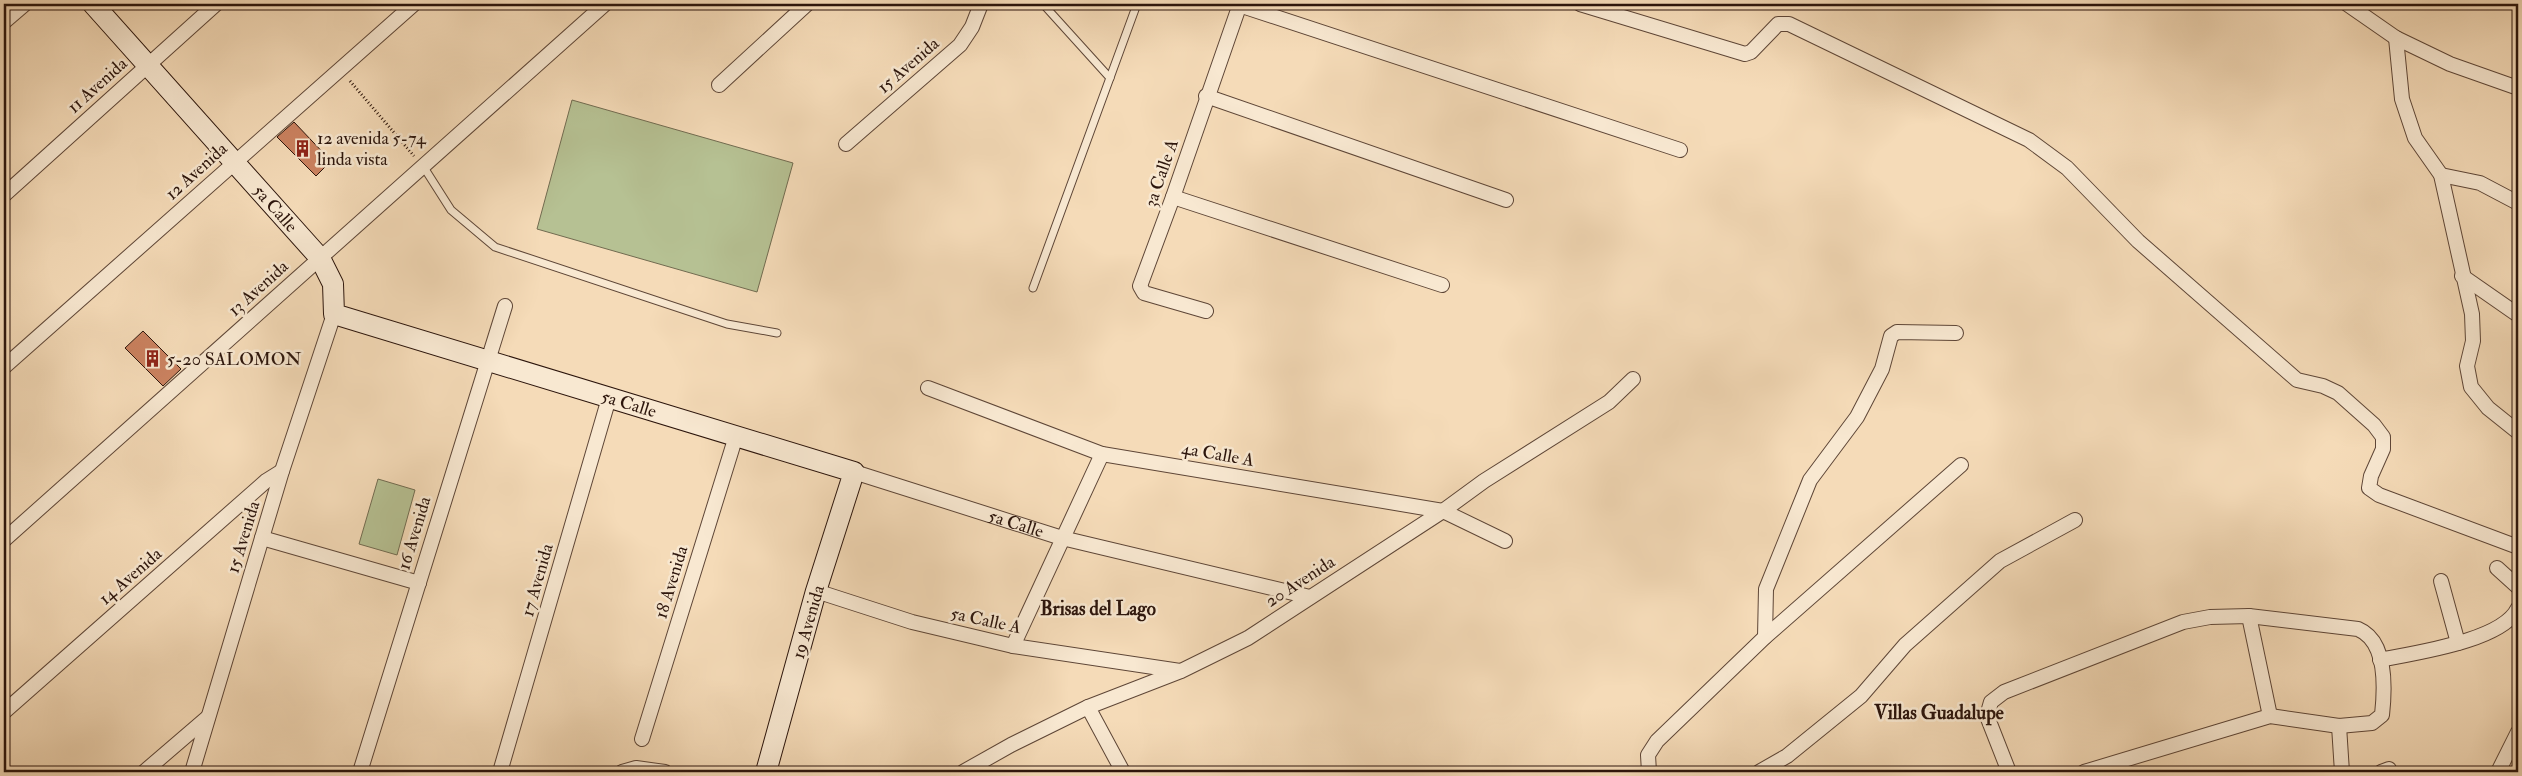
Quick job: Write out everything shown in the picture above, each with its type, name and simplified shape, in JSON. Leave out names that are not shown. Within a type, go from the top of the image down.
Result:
[{"type":"street","points":[[4,22],[25,4]]},
{"type":"street","name":"5a Calle","points":[[93,4],[320,258],[334,284],[334,314],[854,472],[1062,538],[1310,597]]},
{"type":"street","name":"11 Avenida","points":[[4,195],[147,64],[216,4]]},
{"type":"street","name":"12 Avenida","points":[[4,367],[414,4]]},
{"type":"street","name":"13 Avenida","points":[[4,540],[605,4]]},
{"type":"street","points":[[719,85],[807,4]]},
{"type":"street","name":"15 Avenida","points":[[846,144],[960,45],[972,27],[981,4]]},
{"type":"street","points":[[1239,4],[1680,150]]},
{"type":"street","name":"3a Calle A","points":[[1206,311],[1144,293],[1140,286],[1173,198],[1206,96],[1239,4]]},
{"type":"street","points":[[1580,4],[1745,54],[1750,52],[1778,24],[1789,24],[2029,140],[2067,168],[2138,241],[2297,380],[2323,386],[2338,392],[2374,425],[2382,437],[2383,449],[2371,476],[2369,488],[2379,496],[2518,547]]},
{"type":"street","points":[[2347,4],[2396,38],[2450,64],[2518,88]]},
{"type":"street","points":[[2396,38],[2402,99],[2415,138],[2441,174],[2462,276],[2472,314],[2472,340],[2467,366],[2471,387],[2488,408],[2518,432]]},
{"type":"street","points":[[1206,96],[1506,200]]},
{"type":"street","points":[[2441,174],[2480,184],[2518,204]]},
{"type":"street","points":[[1173,198],[1442,285]]},
{"type":"street","points":[[2462,276],[2518,316]]},
{"type":"street","name":"16 Avenida","points":[[360,772],[505,306]]},
{"type":"street","name":"15 Avenida","points":[[192,772],[282,471],[334,314]]},
{"type":"street","points":[[1765,637],[1766,589],[1810,480],[1857,417],[1882,369],[1891,336],[1897,332],[1956,334]]},
{"type":"street","name":"20 Avenida","points":[[963,772],[1011,745],[1088,707],[1181,671],[1248,638],[1443,511],[1484,481],[1610,402],[1633,379]]},
{"type":"street","name":"4a Calle A","points":[[928,388],[1102,454],[1443,511],[1505,541]]},
{"type":"street","name":"17 Avenida","points":[[500,772],[609,398]]},
{"type":"street","name":"18 Avenida","points":[[642,739],[736,436]]},
{"type":"street","points":[[1014,646],[1102,454]]},
{"type":"street","points":[[1649,772],[1648,755],[1657,741],[1765,637],[1961,465]]},
{"type":"street","name":"14 Avenida","points":[[4,712],[266,480],[282,471]]},
{"type":"street","name":"19 Avenida","points":[[766,772],[816,591],[854,472]]},
{"type":"street","points":[[1759,772],[1787,756],[1861,696],[1906,645],[2000,561],[2075,520]]},
{"type":"street","points":[[262,538],[419,583]]},
{"type":"street","points":[[2498,568],[2518,587]]},
{"type":"street","points":[[2441,581],[2458,643]]},
{"type":"street","name":"5a Calle A","points":[[816,591],[912,622],[1014,646],[1181,671]]},
{"type":"street","points":[[2380,660],[2458,643],[2502,626],[2516,614],[2518,608]]},
{"type":"street","points":[[2249,616],[2270,716]]},
{"type":"street","points":[[2009,772],[1987,716],[1990,702],[2004,692],[2183,622],[2210,618],[2249,616],[2358,629],[2368,633],[2376,644],[2380,660],[2382,715],[2372,723],[2339,726],[2270,716],[2084,772]]},
{"type":"street","points":[[1088,707],[1123,772]]},
{"type":"street","points":[[144,772],[209,716]]},
{"type":"street","points":[[2339,726],[2342,772]]},
{"type":"street","points":[[2498,772],[2518,732]]},
{"type":"street","points":[[622,772],[636,768],[665,772]]},
{"type":"lane","points":[[1043,4],[1110,78]]},
{"type":"lane","points":[[1034,288],[1137,4]]},
{"type":"lane","points":[[423,166],[451,210],[496,247],[727,324],[777,334]]},
{"type":"path","points":[[340,69],[423,166]]},
{"type":"green space","points":[[572,100],[793,163],[757,292],[537,229]]},
{"type":"green space","points":[[378,479],[415,490],[397,555],[359,544]]},
{"type":"building","name":"12 avenida 5-74 linda vista","points":[[294,122],[331,161],[316,176],[277,137]]},
{"type":"building","name":"5-20 SALOMON","points":[[143,331],[181,369],[163,386],[125,348]]},
{"type":"place","name":"12 avenida 5-74 linda vista","points":[[303,148]]},
{"type":"place","name":"5-20 SALOMON","points":[[153,359]]},
{"type":"district","name":"Brisas del Lago","points":[[1098,608]]},
{"type":"district","name":"Villas Guadalupe","points":[[1939,712]]}]
